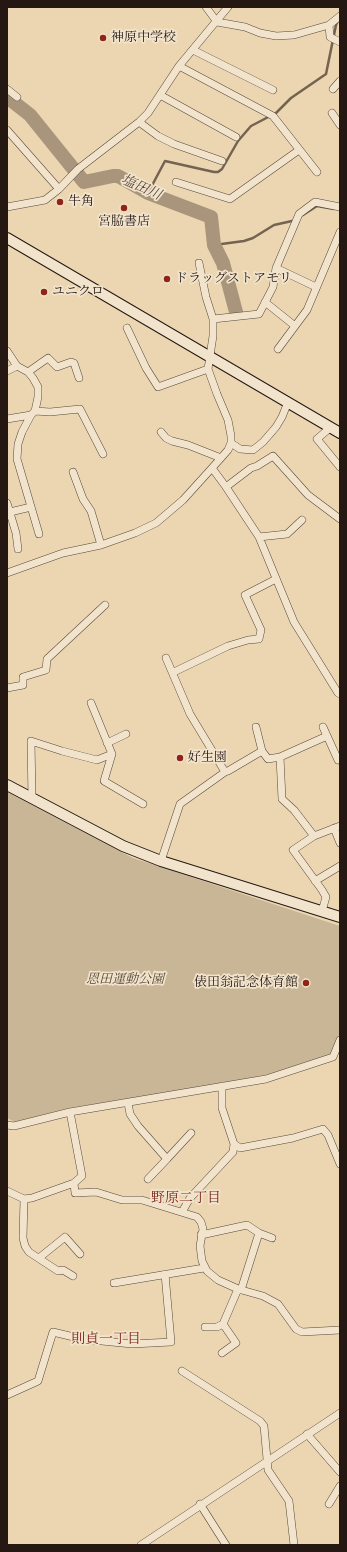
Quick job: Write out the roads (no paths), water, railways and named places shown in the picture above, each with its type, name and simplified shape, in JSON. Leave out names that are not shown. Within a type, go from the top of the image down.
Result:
[{"type":"street","points":[[206,7],[217,22],[245,27],[260,33],[276,36],[294,35],[329,25],[340,16]]},
{"type":"street","points":[[7,207],[45,200],[59,189],[76,170],[139,122],[148,113],[179,66],[228,7]]},
{"type":"street","points":[[329,25],[330,37],[340,42]]},
{"type":"street","points":[[193,50],[272,90]]},
{"type":"street","points":[[179,66],[273,116],[317,172]]},
{"type":"street","points":[[333,89],[340,81]]},
{"type":"street","points":[[7,89],[17,97]]},
{"type":"street","points":[[160,94],[236,137]]},
{"type":"street","points":[[332,113],[340,124]]},
{"type":"street","points":[[139,122],[158,136],[174,144],[222,161]]},
{"type":"street","points":[[7,130],[59,189]]},
{"type":"street","points":[[176,182],[230,199],[300,150]]},
{"type":"street","points":[[213,320],[259,314],[274,287],[276,268],[299,214],[315,202],[340,207]]},
{"type":"street","points":[[278,349],[307,310],[340,232]]},
{"type":"street","points":[[7,238],[336,430]]},
{"type":"street","points":[[7,573],[63,553],[101,545],[135,533],[156,523],[183,500],[221,458],[231,443],[228,420],[208,369],[213,336],[213,320],[206,297],[199,263]]},
{"type":"street","points":[[276,268],[316,287]]},
{"type":"street","points":[[265,302],[295,326]]},
{"type":"street","points":[[127,328],[137,342],[146,368],[158,387],[208,369]]},
{"type":"street","points":[[7,351],[17,366],[28,372],[38,387],[38,397],[33,413],[22,432],[18,444],[17,458],[19,469],[25,481],[31,507],[40,534]]},
{"type":"street","points":[[28,372],[48,358],[57,367],[71,362],[74,363],[79,378]]},
{"type":"street","points":[[7,371],[17,366]]},
{"type":"street","points":[[231,443],[240,449],[253,450],[263,442],[276,427],[288,402]]},
{"type":"street","points":[[7,419],[33,413],[80,409],[103,454]]},
{"type":"street","points":[[336,430],[317,439],[340,467]]},
{"type":"street","points":[[161,432],[166,438],[172,441],[188,445],[221,458]]},
{"type":"street","points":[[226,487],[251,468],[276,453],[308,495],[340,519]]},
{"type":"street","points":[[212,468],[259,537],[294,622],[338,694],[340,694]]},
{"type":"street","points":[[73,472],[83,499],[91,511],[101,545]]},
{"type":"street","points":[[7,503],[16,533],[18,550]]},
{"type":"street","points":[[10,512],[31,507]]},
{"type":"street","points":[[259,537],[287,534],[302,520]]},
{"type":"street","points":[[176,671],[228,646],[248,640],[259,639],[261,630],[245,595],[276,579]]},
{"type":"street","points":[[7,688],[23,685],[23,677],[46,670],[47,659],[105,605]]},
{"type":"street","points":[[166,658],[190,714],[225,772]]},
{"type":"street","points":[[91,703],[112,754],[104,782],[143,804]]},
{"type":"street","points":[[256,727],[262,751],[268,759],[280,757],[327,736]]},
{"type":"street","points":[[323,727],[338,760]]},
{"type":"street","points":[[107,743],[126,734]]},
{"type":"street","points":[[32,798],[31,741],[97,760],[112,754]]},
{"type":"street","points":[[161,861],[180,804],[225,772],[262,751]]},
{"type":"street","points":[[280,757],[282,799],[294,810],[314,836]]},
{"type":"street","points":[[7,784],[123,846],[161,861],[340,917]]},
{"type":"street","points":[[322,911],[326,897],[293,850],[314,836],[337,827],[340,843]]},
{"type":"street","points":[[315,881],[340,866]]},
{"type":"street","points":[[7,1125],[14,1126],[70,1112],[266,1079],[333,1057],[340,1040]]},
{"type":"street","points":[[182,1212],[190,1198],[233,1152],[234,1144],[222,1108],[222,1086]]},
{"type":"street","points":[[128,1103],[130,1114],[134,1120],[167,1159]]},
{"type":"street","points":[[7,1191],[24,1199],[38,1196],[74,1183],[82,1176],[70,1112]]},
{"type":"street","points":[[234,1144],[240,1148],[293,1138],[323,1129],[328,1135],[340,1164]]},
{"type":"street","points":[[148,1179],[191,1133]]},
{"type":"street","points":[[333,1147],[340,1144]]},
{"type":"street","points":[[74,1183],[76,1193],[96,1192],[122,1200],[142,1200],[196,1217],[201,1222],[203,1229],[200,1246],[204,1268],[218,1280],[239,1290],[263,1296],[278,1304],[296,1329],[302,1332],[340,1330]]},
{"type":"street","points":[[24,1199],[23,1238],[25,1246],[29,1252],[58,1271],[63,1270],[73,1276]]},
{"type":"street","points":[[201,1235],[247,1225],[259,1233],[272,1238]]},
{"type":"street","points":[[205,1327],[217,1327],[223,1324],[239,1290],[259,1233]]},
{"type":"street","points":[[39,1258],[65,1237],[80,1254]]},
{"type":"street","points":[[114,1283],[204,1268]]},
{"type":"street","points":[[7,1394],[38,1381],[53,1332],[82,1339],[132,1344],[171,1342],[165,1274]]},
{"type":"street","points":[[222,1353],[236,1343],[223,1324]]},
{"type":"street","points":[[182,1371],[260,1421],[264,1426],[268,1470],[289,1501],[294,1545]]},
{"type":"street","points":[[141,1545],[178,1522],[200,1504],[340,1412]]},
{"type":"street","points":[[307,1434],[340,1472]]},
{"type":"street","points":[[329,1504],[340,1486]]},
{"type":"street","points":[[200,1504],[226,1545]]},
{"type":"waterway","points":[[148,193],[165,161],[214,172],[218,172],[222,169],[238,141],[251,126],[276,113],[291,98],[326,74],[338,21]]},
{"type":"waterway","name":"塩田川","points":[[7,97],[30,115],[84,182],[118,176],[148,193],[211,217],[214,245],[223,263],[236,312]]},
{"type":"waterway","points":[[303,215],[317,206],[334,209]]},
{"type":"waterway","points":[[214,245],[244,241],[253,238],[274,225],[292,221]]},
{"type":"place","name":"神原中学校","points":[[103,38]]},
{"type":"place","name":"牛角","points":[[60,202]]},
{"type":"place","name":"宮脇書店","points":[[124,208]]},
{"type":"place","name":"ドラッグストアモリ","points":[[167,279]]},
{"type":"place","name":"ユニクロ","points":[[44,292]]},
{"type":"place","name":"好生園","points":[[180,758]]},
{"type":"place","name":"俵田翁記念体育館","points":[[306,983]]},
{"type":"district","name":"野原二丁目","points":[[186,1199]]},
{"type":"district","name":"則貞一丁目","points":[[106,1340]]},
{"type":"park label","name":"恩田運動公園","points":[[125,980]]}]
